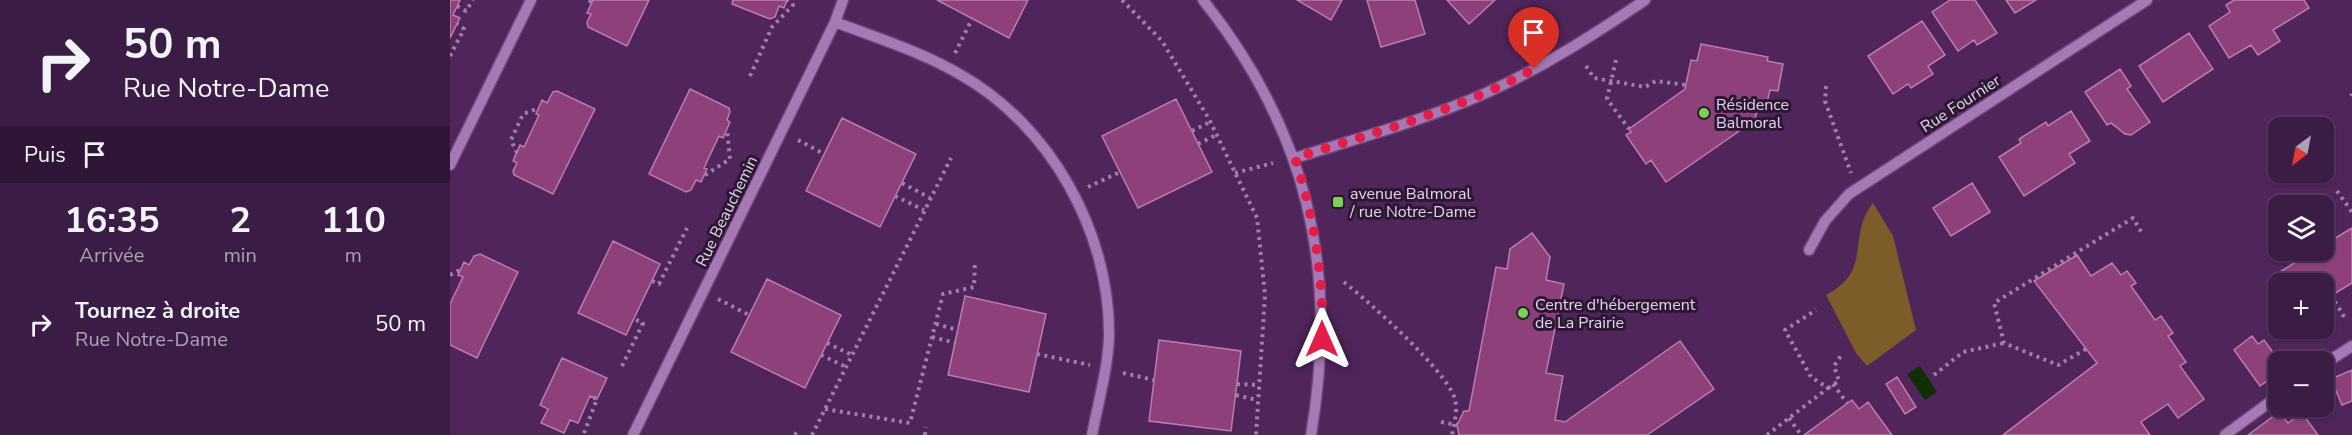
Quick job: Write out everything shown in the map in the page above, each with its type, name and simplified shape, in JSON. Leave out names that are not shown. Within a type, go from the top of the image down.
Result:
[{"type":"street","points":[[450,165],[531,0]]},
{"type":"street","name":"Rue Beauchemin","points":[[633,435],[782,132],[835,22],[843,0]]},
{"type":"street","points":[[1203,0],[1255,74],[1295,158],[1310,217],[1321,291],[1321,355],[1311,435]]},
{"type":"street","points":[[1295,158],[1416,120],[1486,93],[1586,39],[1645,0]]},
{"type":"street","name":"Rue Fournier","points":[[1809,250],[1825,221],[1838,204],[1859,186],[2147,0]]},
{"type":"street","points":[[835,22],[947,68],[988,93],[1014,114],[1054,162],[1073,195],[1095,243],[1102,275],[1108,326],[1107,361],[1092,435]]},
{"type":"street","points":[[2334,358],[2352,346]]},
{"type":"street","points":[[2224,435],[2268,403]]},
{"type":"path","points":[[457,6],[466,10],[473,0]]},
{"type":"path","points":[[750,76],[772,27],[794,3],[787,0]]},
{"type":"path","points":[[1122,0],[1162,41],[1210,122],[1257,218],[1265,295],[1256,435]]},
{"type":"path","points":[[947,68],[972,19]]},
{"type":"path","points":[[450,56],[464,29],[457,24]]},
{"type":"path","points":[[1616,60],[1606,99],[1629,129]]},
{"type":"path","points":[[1586,66],[1594,78],[1646,87],[1656,81],[1686,85]]},
{"type":"path","points":[[1826,86],[1825,101],[1846,167],[1859,186]]},
{"type":"path","points":[[517,153],[511,140],[518,124],[523,114],[539,108]]},
{"type":"path","points":[[1192,131],[1210,122]]},
{"type":"path","points":[[705,175],[730,159],[727,130]]},
{"type":"path","points":[[782,132],[824,154]]},
{"type":"path","points":[[1198,144],[1216,135]]},
{"type":"path","points":[[812,435],[951,158]]},
{"type":"path","points":[[1235,173],[1273,163]]},
{"type":"path","points":[[1073,195],[1120,172]]},
{"type":"path","points":[[902,183],[930,198]]},
{"type":"path","points":[[2337,191],[2352,212]]},
{"type":"path","points":[[895,196],[924,210]]},
{"type":"path","points":[[2004,344],[1994,303],[2133,218],[2143,235]]},
{"type":"path","points":[[652,281],[659,284],[687,228]]},
{"type":"path","points":[[825,409],[910,423],[943,294],[974,287],[975,262]]},
{"type":"path","points":[[450,275],[460,270]]},
{"type":"path","points":[[1344,282],[1402,334],[1438,374],[1456,402],[1456,425],[1452,435]]},
{"type":"path","points":[[703,292],[749,315]]},
{"type":"path","points":[[2334,301],[2346,320]]},
{"type":"path","points":[[1816,310],[1785,330],[1811,377],[1828,388]]},
{"type":"path","points":[[622,366],[643,323],[634,319]]},
{"type":"path","points":[[936,324],[958,330]]},
{"type":"path","points":[[932,338],[956,343]]},
{"type":"path","points":[[827,343],[852,355]]},
{"type":"path","points":[[1934,375],[1963,352],[2004,344],[2058,365],[2086,349]]},
{"type":"path","points":[[1768,435],[1839,381],[1834,366],[1842,354]]},
{"type":"path","points":[[821,355],[846,367]]},
{"type":"path","points":[[1237,384],[1260,385]]},
{"type":"path","points":[[1833,384],[1847,403]]},
{"type":"path","points":[[584,433],[597,399],[590,396]]},
{"type":"path","points":[[1236,396],[1257,400]]},
{"type":"path","points":[[1789,418],[1801,435]]},
{"type":"path","points":[[1441,422],[1456,425]]},
{"type":"path","points":[[925,435],[926,427]]},
{"type":"shaded area","points":[[1873,203],[1893,236],[1916,330],[1867,366],[1856,353],[1826,295],[1841,285],[1850,275],[1855,264],[1861,228]]},
{"type":"shaded area","points":[[1920,366],[1937,392],[1925,400],[1907,374]]},
{"type":"building","points":[[450,0],[460,0],[453,15],[460,18],[450,38]]},
{"type":"building","points":[[593,0],[649,0],[627,46],[588,27],[587,22],[591,14],[587,13]]},
{"type":"building","points":[[733,0],[787,0],[784,8],[779,6],[775,17],[770,19],[732,4]]},
{"type":"building","points":[[937,0],[1028,0],[1009,38]]},
{"type":"building","points":[[1297,0],[1342,0],[1331,20]]},
{"type":"building","points":[[1367,0],[1415,0],[1425,34],[1381,47]]},
{"type":"building","points":[[1447,0],[1495,0],[1469,24]]},
{"type":"building","points":[[1950,0],[1975,0],[1997,33],[1977,45],[1974,40],[1958,51],[1932,12]]},
{"type":"building","points":[[2006,0],[2036,0],[2015,13]]},
{"type":"building","points":[[2234,0],[2304,0],[2309,8],[2273,30],[2280,41],[2258,55],[2251,45],[2229,58],[2209,26],[2230,12],[2226,5]]},
{"type":"building","points":[[1922,21],[1945,55],[1928,66],[1933,74],[1911,88],[1908,84],[1893,94],[1868,56]]},
{"type":"building","points":[[2189,33],[2213,69],[2163,102],[2139,66]]},
{"type":"building","name":"Résidence Balmoral","points":[[1701,44],[1768,57],[1767,61],[1783,64],[1778,91],[1770,90],[1766,107],[1758,106],[1755,120],[1666,182],[1651,160],[1646,164],[1626,135],[1631,132],[1629,129],[1685,89],[1691,60],[1697,61]]},
{"type":"building","points":[[2120,69],[2131,86],[2127,89],[2150,122],[2131,135],[2125,134],[2111,123],[2107,125],[2085,92]]},
{"type":"building","points":[[690,89],[729,108],[727,120],[730,122],[723,138],[719,136],[704,168],[707,169],[701,182],[696,180],[691,190],[686,192],[649,174]]},
{"type":"building","points":[[557,91],[595,109],[553,194],[514,175],[513,171],[517,163],[513,161],[520,145],[524,147],[539,115],[536,114],[542,100],[547,103],[553,92]]},
{"type":"building","points":[[1176,99],[1212,172],[1138,208],[1102,136]]},
{"type":"building","points":[[2071,111],[2090,141],[2069,154],[2075,163],[2024,196],[1999,157],[2021,143],[2019,139],[2046,122],[2048,126]]},
{"type":"building","points":[[842,118],[916,154],[880,227],[806,191]]},
{"type":"building","points":[[1972,183],[1990,212],[1951,236],[1933,208]]},
{"type":"building","points":[[2352,228],[2352,283],[2334,294],[2334,273],[2278,273],[2297,261],[2334,261],[2334,239]]},
{"type":"building","name":"Centre d'hébergement de La Prairie","points":[[1532,233],[1550,257],[1546,280],[1564,284],[1546,373],[1563,376],[1555,420],[1565,422],[1680,341],[1714,389],[1647,435],[1459,435],[1457,425],[1464,411],[1469,411],[1496,267],[1507,269],[1510,249]]},
{"type":"building","points":[[613,241],[660,264],[626,335],[578,313]]},
{"type":"building","points":[[480,254],[518,272],[477,358],[450,345],[450,304],[463,277],[458,275],[464,262],[469,265],[474,256]]},
{"type":"building","points":[[2077,255],[2091,276],[2112,263],[2121,275],[2127,271],[2136,283],[2131,286],[2155,320],[2161,316],[2173,333],[2168,336],[2186,362],[2180,366],[2204,399],[2178,418],[2168,404],[2141,422],[2150,435],[2003,435],[2097,363],[2034,281]]},
{"type":"building","points":[[767,279],[841,315],[805,388],[731,352]]},
{"type":"building","points":[[965,296],[1046,314],[1029,392],[948,375]]},
{"type":"building","points":[[2252,336],[2258,344],[2264,340],[2272,351],[2268,351],[2268,380],[2260,386],[2234,350]]},
{"type":"building","points":[[1159,340],[1241,351],[1231,431],[1149,421]]},
{"type":"building","points":[[562,358],[607,378],[597,399],[590,396],[578,423],[570,420],[564,433],[541,423],[548,409],[540,405]]},
{"type":"building","points":[[2352,370],[2352,401],[2342,405],[2334,386],[2334,378]]},
{"type":"building","points":[[1897,377],[1916,407],[1905,414],[1886,384]]},
{"type":"building","points":[[1852,400],[1859,409],[1868,402],[1892,435],[1804,435]]},
{"type":"building","points":[[2272,417],[2283,417],[2288,423],[2296,417],[2305,417],[2318,435],[2248,435]]},
{"type":"place","name":"Résidence Balmoral","points":[[1704,113]]},
{"type":"place","name":"avenue Balmoral / rue Notre-Dame","points":[[1338,202]]},
{"type":"place","name":"Centre d'hébergement de La Prairie","points":[[1523,313]]},
{"type":"route","points":[[1322,339],[1318,264],[1310,217],[1295,158],[1416,120],[1486,93],[1534,69]]}]
